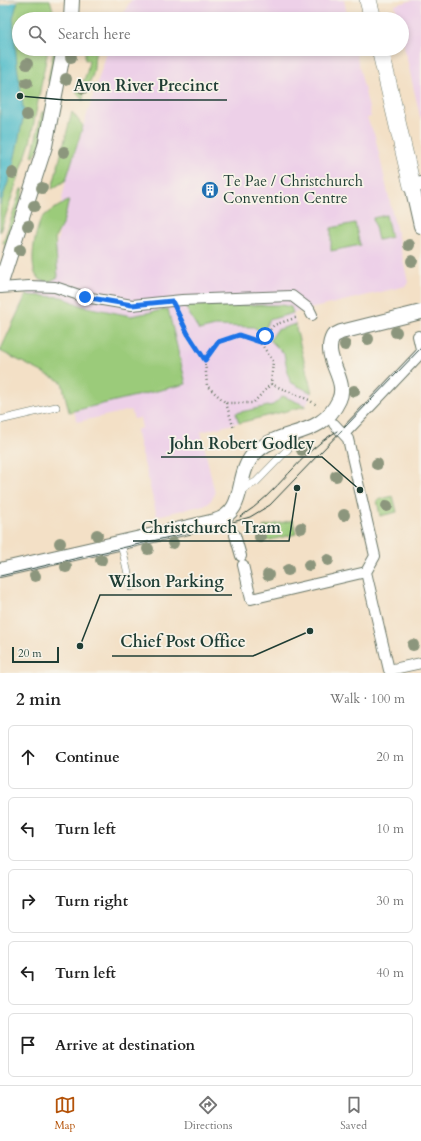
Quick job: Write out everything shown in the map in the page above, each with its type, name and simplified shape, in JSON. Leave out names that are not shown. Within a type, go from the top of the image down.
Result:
[{"type":"street","points":[[71,12],[72,0]]},
{"type":"street","points":[[368,0],[371,12]]},
{"type":"street","points":[[63,56],[45,146],[0,287],[29,286],[55,288],[85,297],[132,305],[172,301],[292,296],[309,308],[312,315]]},
{"type":"street","points":[[382,56],[416,185],[421,226]]},
{"type":"street","points":[[0,570],[208,523],[224,518],[230,514],[236,505],[242,476],[255,453],[267,444],[316,426],[332,411],[339,400],[341,393],[340,385],[330,351],[334,336],[340,332],[421,312]]},
{"type":"street","points":[[418,336],[421,350]]},
{"type":"street","points":[[344,434],[421,354]]},
{"type":"street","points":[[334,424],[348,439],[375,556],[366,572],[389,672],[421,662]]},
{"type":"street","points":[[235,535],[251,599],[366,572]]},
{"type":"lane","points":[[0,420],[56,407]]},
{"type":"lane","points":[[239,491],[256,482],[288,449],[289,446],[287,436]]},
{"type":"lane","points":[[121,543],[131,587]]},
{"type":"path","points":[[172,301],[188,334],[205,360],[207,386],[226,403],[234,429]]},
{"type":"path","points":[[260,342],[274,325],[294,317],[312,315]]},
{"type":"path","points":[[205,360],[218,342],[239,335],[260,342],[273,361],[272,384],[253,403],[226,403]]},
{"type":"path","points":[[272,384],[309,400],[318,406]]},
{"type":"shaded area","points":[[131,0],[344,0],[347,12],[124,12]]},
{"type":"shaded area","points":[[413,0],[421,0],[421,121],[406,56],[409,56],[409,12],[396,12],[395,5]]},
{"type":"shaded area","points":[[106,56],[357,56],[371,117],[367,118],[375,136],[408,282],[406,286],[293,313],[312,393],[306,406],[201,432],[215,494],[208,504],[157,516],[136,430],[142,428],[140,418],[134,419],[131,410],[77,422],[74,411],[69,412],[62,382],[0,351],[29,286],[49,279],[63,214],[59,213],[66,180]]},
{"type":"green space","points":[[0,0],[50,0],[54,12],[12,12],[12,56],[47,56],[30,143],[0,232]]},
{"type":"green space","points":[[53,56],[59,56],[53,82],[48,81]]},
{"type":"green space","points":[[85,56],[95,56],[92,78],[84,94],[83,101],[77,93],[77,83],[82,85],[87,72],[89,60],[85,60]]},
{"type":"green space","points":[[42,112],[45,112],[41,145],[34,157],[32,156]]},
{"type":"green space","points":[[72,112],[83,126],[66,180],[52,189]]},
{"type":"green space","points":[[21,189],[24,189],[6,250],[4,249],[6,244],[3,243]]},
{"type":"green space","points":[[69,200],[63,223],[55,238],[58,277],[49,282],[42,280],[38,278],[33,266],[35,241],[39,225],[46,214]]},
{"type":"green space","points":[[386,215],[391,237],[378,240],[373,218]]},
{"type":"green space","points":[[355,223],[360,245],[331,251],[331,228]]},
{"type":"green space","points":[[26,295],[62,297],[82,306],[131,316],[168,309],[186,384],[69,412],[62,382],[0,351]]},
{"type":"green space","points":[[184,305],[281,305],[291,307],[293,313],[269,320],[263,334],[254,327],[215,326],[199,330]]},
{"type":"green space","points":[[295,324],[312,393],[290,382],[284,354],[270,340],[277,330]]},
{"type":"green space","points":[[283,396],[306,406],[239,423],[236,413],[273,405]]},
{"type":"green space","points":[[393,496],[397,512],[380,516],[377,500]]},
{"type":"green space","points":[[293,520],[296,534],[266,541],[263,527]]},
{"type":"water","points":[[0,0],[18,0],[15,12],[12,12],[12,56],[16,56],[24,114],[12,171],[0,205]]},
{"type":"pier","points":[[0,0],[20,0],[0,6]]},
{"type":"tram line","points":[[0,576],[226,524],[250,517],[270,505],[421,348]]},
{"type":"tram line","points":[[240,517],[254,508],[266,497],[311,450],[337,431]]},
{"type":"place","name":"Avon River Precinct","points":[[20,96]]},
{"type":"place","name":"Te Pae / Christchurch Convention Centre","points":[[210,190]]},
{"type":"place","name":"Christchurch Tram","points":[[297,488]]},
{"type":"place","name":"John Robert Godley","points":[[360,490]]},
{"type":"place","name":"Chief Post Office","points":[[310,631]]},
{"type":"place","name":"Wilson Parking","points":[[80,646]]},
{"type":"route","points":[[85,297],[132,305],[155,304],[172,301],[188,334],[205,360],[218,342],[239,335],[260,342],[265,336]]}]
